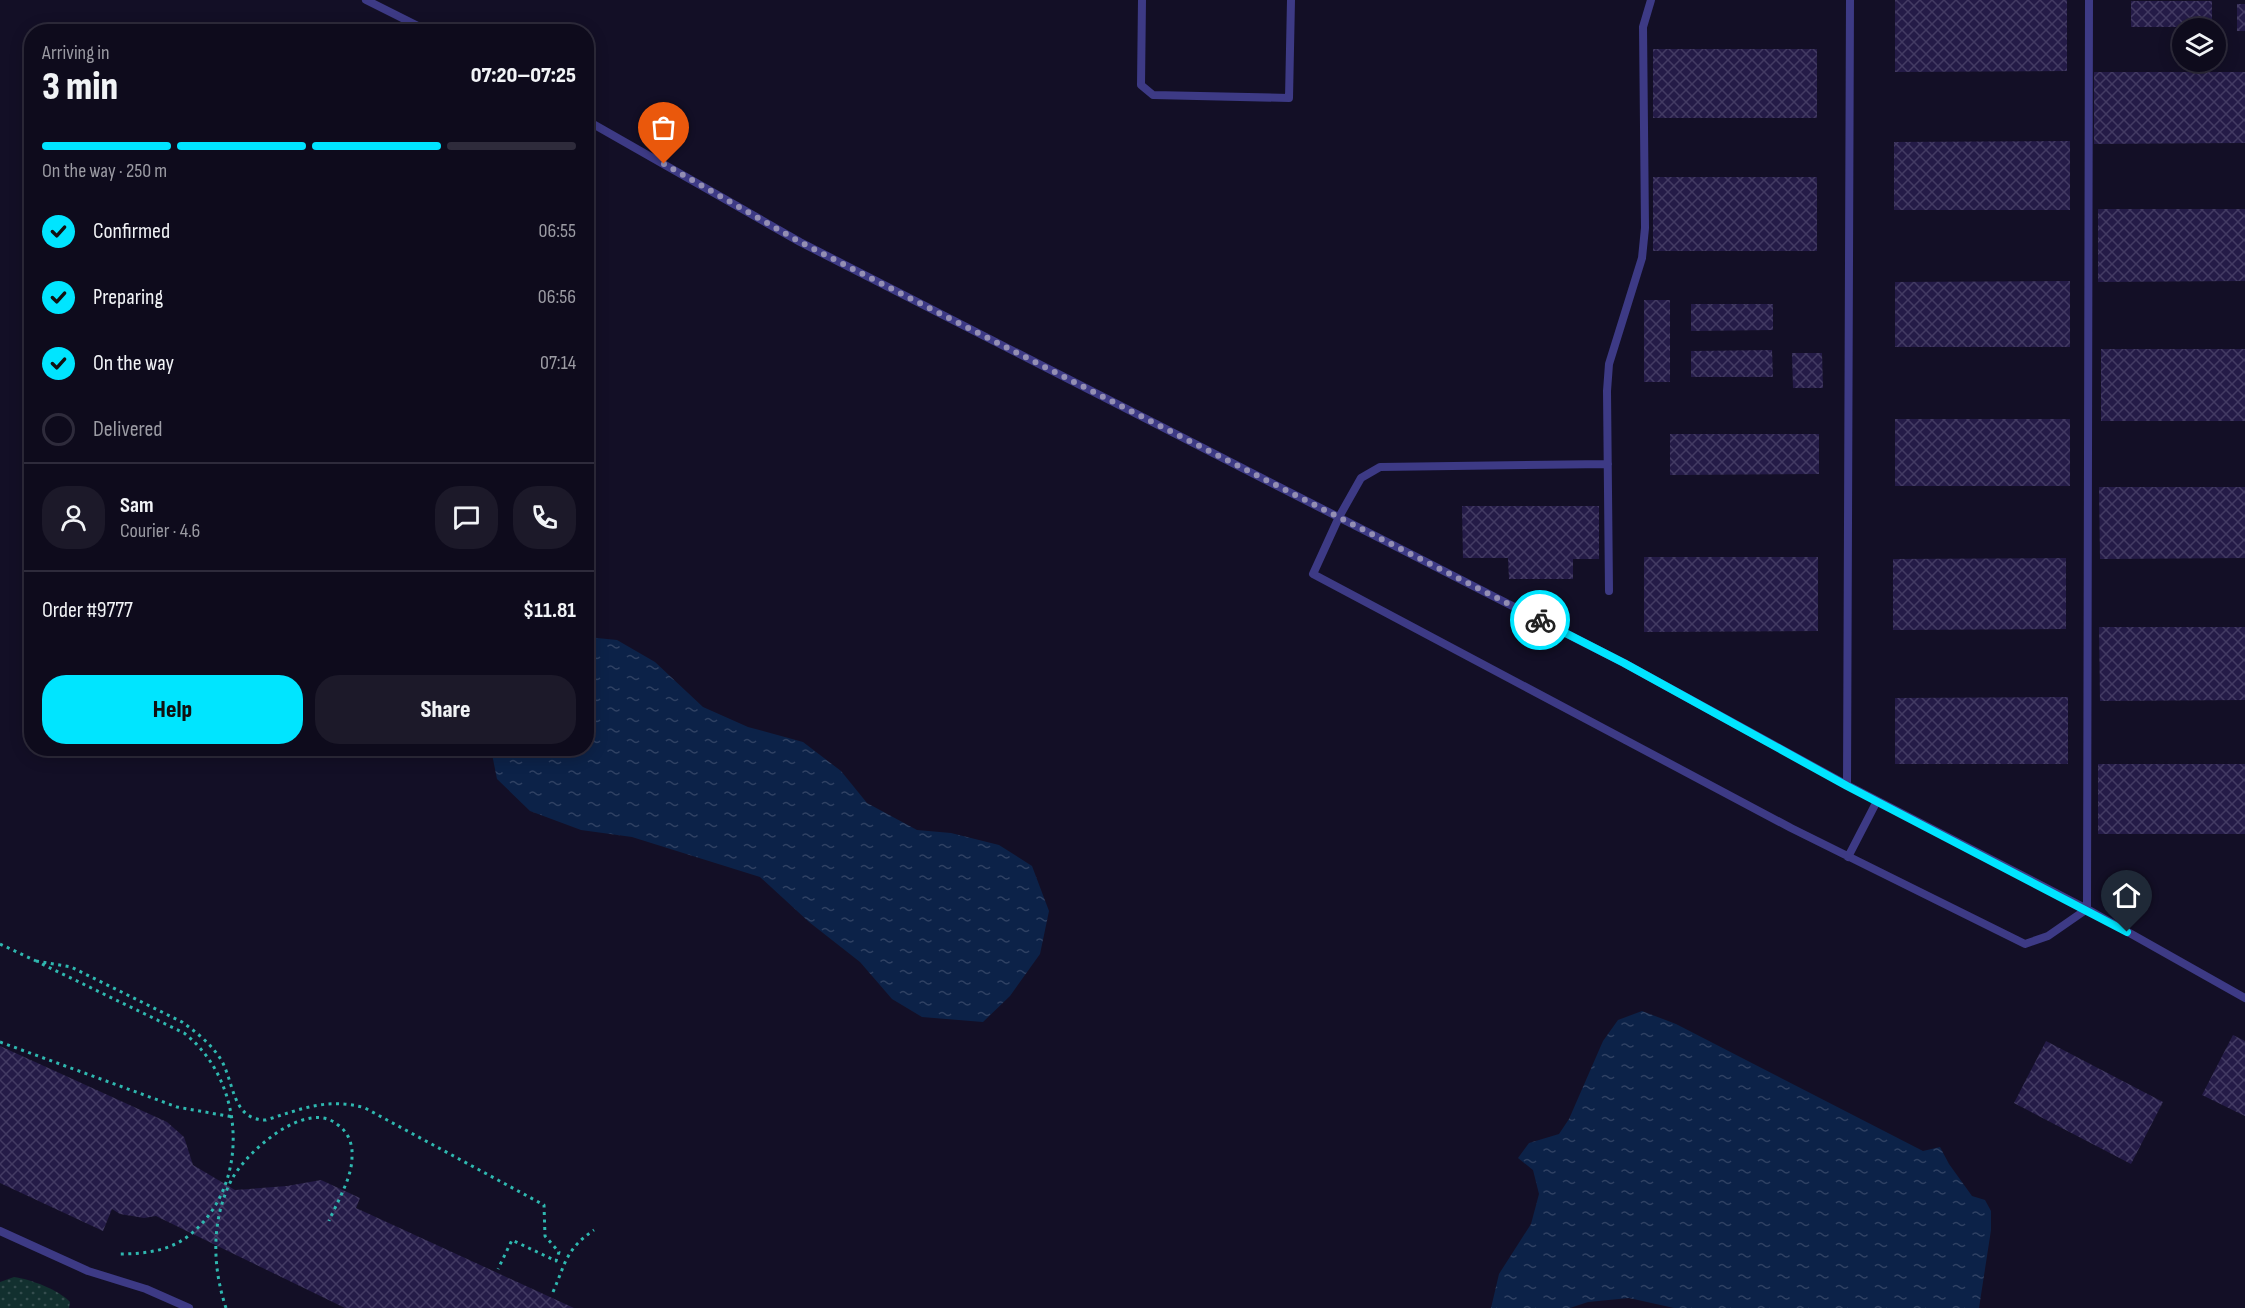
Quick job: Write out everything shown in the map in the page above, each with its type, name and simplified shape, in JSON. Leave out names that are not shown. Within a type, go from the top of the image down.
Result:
[{"type":"lane","points":[[366,0],[414,24]]},
{"type":"lane","points":[[1142,0],[1141,85],[1152,94],[1289,98],[1291,0]]},
{"type":"lane","points":[[1609,591],[1607,391],[1609,364],[1642,258],[1645,228],[1643,27],[1651,0]]},
{"type":"lane","points":[[1847,786],[1850,0]]},
{"type":"lane","points":[[2087,909],[2089,0]]},
{"type":"lane","points":[[594,125],[800,242],[1624,663],[1847,786],[2087,909],[2245,998]]},
{"type":"lane","points":[[1608,464],[1380,467],[1361,478],[1339,517],[1313,573],[1791,828],[2025,944],[2048,936],[2087,909]]},
{"type":"lane","points":[[1848,857],[1877,801]]},
{"type":"lane","points":[[0,1231],[88,1271],[146,1289],[189,1308]]},
{"type":"path","points":[[0,944],[184,1033],[213,1063],[220,1077],[233,1117],[233,1149],[228,1177],[216,1205],[203,1224],[186,1238],[158,1251],[117,1254]]},
{"type":"path","points":[[36,961],[71,967],[182,1022],[220,1057],[238,1105],[249,1117],[256,1120],[267,1120],[325,1103],[351,1104],[365,1108],[544,1205],[545,1236],[559,1252],[556,1261],[512,1240],[498,1269]]},
{"type":"path","points":[[0,1042],[177,1107],[233,1117]]},
{"type":"path","points":[[226,1308],[218,1282],[215,1251],[221,1208],[232,1178],[252,1155],[276,1134],[303,1118],[324,1117],[334,1121],[344,1130],[350,1142],[352,1156],[350,1170],[329,1221]]},
{"type":"path","points":[[553,1292],[571,1250],[594,1230]]},
{"type":"green space","points":[[14,1277],[52,1289],[70,1302],[69,1308],[0,1308],[0,1282]]},
{"type":"water","points":[[594,638],[617,640],[655,662],[703,707],[748,727],[803,742],[841,771],[867,803],[917,830],[951,833],[999,845],[1032,866],[1049,911],[1040,954],[1010,996],[983,1022],[922,1017],[892,999],[860,962],[809,922],[760,877],[632,837],[581,830],[530,811],[497,779],[492,756],[594,756]]},
{"type":"water","points":[[1642,1011],[1676,1024],[1923,1151],[1940,1147],[1972,1196],[1985,1200],[1991,1211],[1991,1230],[1979,1308],[1674,1308],[1629,1298],[1588,1302],[1570,1308],[1491,1308],[1499,1274],[1531,1224],[1539,1194],[1533,1170],[1518,1158],[1529,1143],[1559,1134],[1569,1119],[1603,1041],[1618,1020]]},
{"type":"building","points":[[1895,0],[2067,0],[2067,71],[1895,72]]},
{"type":"building","points":[[2131,1],[2212,1],[2212,18],[2172,18],[2172,27],[2131,27]]},
{"type":"building","points":[[2237,4],[2245,4],[2245,31],[2237,31]]},
{"type":"building","points":[[1653,49],[1817,49],[1817,118],[1653,118]]},
{"type":"building","points":[[2094,72],[2245,72],[2245,143],[2094,144]]},
{"type":"building","points":[[2070,141],[2070,210],[1894,210],[1894,142]]},
{"type":"building","points":[[1653,177],[1817,177],[1817,251],[1653,251]]},
{"type":"building","points":[[2098,209],[2245,209],[2245,281],[2098,282]]},
{"type":"building","points":[[2070,281],[2070,347],[1895,347],[1895,282]]},
{"type":"building","points":[[1644,300],[1670,300],[1670,382],[1644,382]]},
{"type":"building","points":[[1691,304],[1773,304],[1773,330],[1691,331]]},
{"type":"building","points":[[2101,349],[2245,349],[2245,421],[2101,421]]},
{"type":"building","points":[[1772,350],[1773,377],[1691,377],[1691,351]]},
{"type":"building","points":[[1792,353],[1822,353],[1823,388],[1793,388]]},
{"type":"building","points":[[1895,419],[2070,419],[2070,486],[1895,486]]},
{"type":"building","points":[[1670,434],[1819,434],[1819,474],[1670,475]]},
{"type":"building","points":[[2099,487],[2245,487],[2245,558],[2100,559]]},
{"type":"building","points":[[1462,506],[1599,506],[1599,559],[1573,559],[1573,579],[1509,579],[1508,558],[1463,558]]},
{"type":"building","points":[[1644,557],[1818,557],[1818,631],[1644,632]]},
{"type":"building","points":[[2066,558],[2066,629],[1893,630],[1893,559]]},
{"type":"building","points":[[2099,627],[2245,627],[2245,700],[2100,701]]},
{"type":"building","points":[[2068,697],[2068,764],[1895,764],[1895,698]]},
{"type":"building","points":[[2098,764],[2245,764],[2245,834],[2098,834]]},
{"type":"building","points":[[2233,1035],[2245,1041],[2245,1116],[2202,1095]]},
{"type":"building","points":[[2046,1041],[2163,1102],[2131,1164],[2014,1103]]},
{"type":"building","points":[[0,1046],[167,1122],[184,1137],[193,1165],[235,1190],[287,1186],[321,1180],[360,1198],[356,1208],[574,1308],[345,1308],[156,1216],[144,1218],[120,1214],[112,1209],[103,1231],[0,1183]]},
{"type":"way so far","points":[[664,164],[800,242],[1540,620]]},
{"type":"route","points":[[1540,620],[1624,663],[1847,786],[2087,909],[2127,932]]}]
